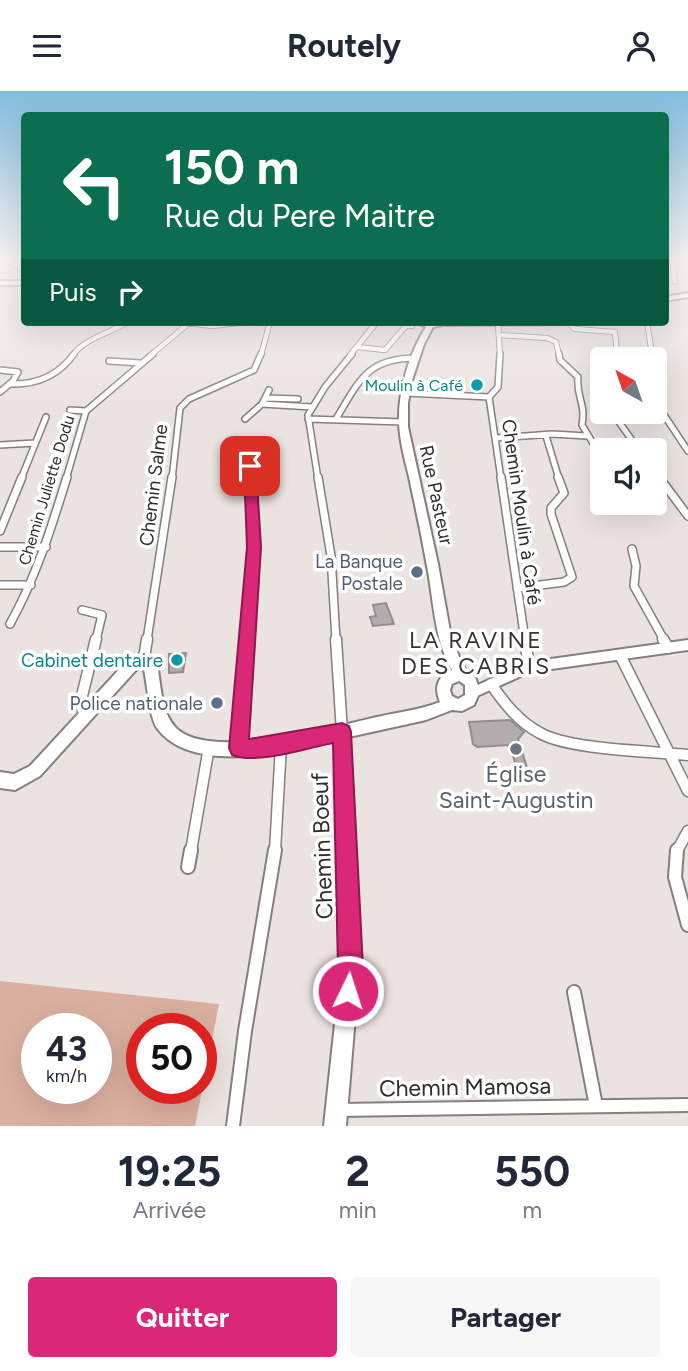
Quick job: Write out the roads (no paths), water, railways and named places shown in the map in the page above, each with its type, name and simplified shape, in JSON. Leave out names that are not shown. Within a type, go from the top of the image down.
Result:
[{"type":"main road","name":"Rue Pasteur","points":[[426,326],[406,393],[403,422],[422,526],[430,549],[452,661],[473,683]]},
{"type":"main road","points":[[0,780],[15,782],[35,771],[131,666],[144,658],[149,663],[160,722],[165,730],[180,741],[209,747],[281,745],[434,710],[448,699],[466,703],[472,699],[473,683]]},
{"type":"main road","name":"Rue Pasteur","points":[[448,699],[442,686],[473,683]]},
{"type":"main road","name":"Chemin Boeuf","points":[[335,1118],[351,968],[342,732]]},
{"type":"street","points":[[10,384],[30,385],[42,381],[68,362],[81,344],[107,335],[122,326]]},
{"type":"street","name":"Chemin Juliette Dodu","points":[[10,624],[31,585],[46,547],[86,411],[183,326]]},
{"type":"street","name":"Chemin Salme","points":[[144,658],[174,465],[177,415],[189,399],[254,370],[259,362],[269,326]]},
{"type":"street","points":[[342,732],[331,556],[308,419],[312,407],[374,326]]},
{"type":"street","name":"Chemin Moulin à Café","points":[[498,326],[498,387],[489,397],[529,667]]},
{"type":"street","points":[[572,326],[575,329],[615,332],[616,347]]},
{"type":"street","points":[[648,326],[651,347]]},
{"type":"street","points":[[358,347],[376,351],[388,348],[405,327]]},
{"type":"street","points":[[500,335],[547,338],[556,342],[560,360],[578,376],[577,389],[585,408],[581,422],[590,440]]},
{"type":"street","points":[[388,348],[400,358]]},
{"type":"street","points":[[336,419],[373,365],[400,358],[416,358]]},
{"type":"street","points":[[109,361],[140,363]]},
{"type":"street","points":[[0,370],[18,372],[0,393]]},
{"type":"street","points":[[246,419],[263,401],[269,390]]},
{"type":"street","points":[[406,393],[489,397]]},
{"type":"street","points":[[263,401],[298,399]]},
{"type":"street","points":[[263,401],[312,407]]},
{"type":"street","points":[[70,410],[86,411]]},
{"type":"street","points":[[0,531],[46,417]]},
{"type":"street","points":[[308,419],[403,422]]},
{"type":"street","points":[[667,419],[688,450]]},
{"type":"street","points":[[517,588],[564,582],[572,577],[551,514],[551,508],[564,493],[546,436]]},
{"type":"street","points":[[496,438],[587,436]]},
{"type":"street","points":[[0,445],[34,443]]},
{"type":"street","points":[[239,748],[254,547],[250,466]]},
{"type":"street","points":[[667,488],[688,516]]},
{"type":"street","points":[[0,547],[46,547]]},
{"type":"street","points":[[632,549],[636,566],[634,586],[668,648]]},
{"type":"street","points":[[0,585],[31,585]]},
{"type":"street","points":[[82,610],[102,615],[80,704],[85,715]]},
{"type":"street","points":[[473,683],[529,667],[688,645]]},
{"type":"street","points":[[620,655],[688,791]]},
{"type":"street","points":[[473,683],[506,705],[529,728],[543,737],[560,742],[688,755]]},
{"type":"street","points":[[233,1126],[245,1031],[277,840],[281,745]]},
{"type":"street","points":[[188,867],[209,747]]},
{"type":"street","points":[[688,831],[677,847],[673,860],[674,876],[688,925]]},
{"type":"street","points":[[574,992],[596,1106]]},
{"type":"street","name":"Chemin Mamosa","points":[[335,1118],[596,1106],[688,1105]]},
{"type":"place","name":"Moulin à Café","points":[[477,385]]},
{"type":"place","name":"La Banque Postale","points":[[417,572]]},
{"type":"place","name":"Cabinet dentaire","points":[[177,660]]},
{"type":"place","name":"Police nationale","points":[[217,703]]},
{"type":"place","name":"Église Saint-Augustin","points":[[516,749]]},
{"type":"district","name":"LA RAVINE DES CABRIS","points":[[476,653]]}]
